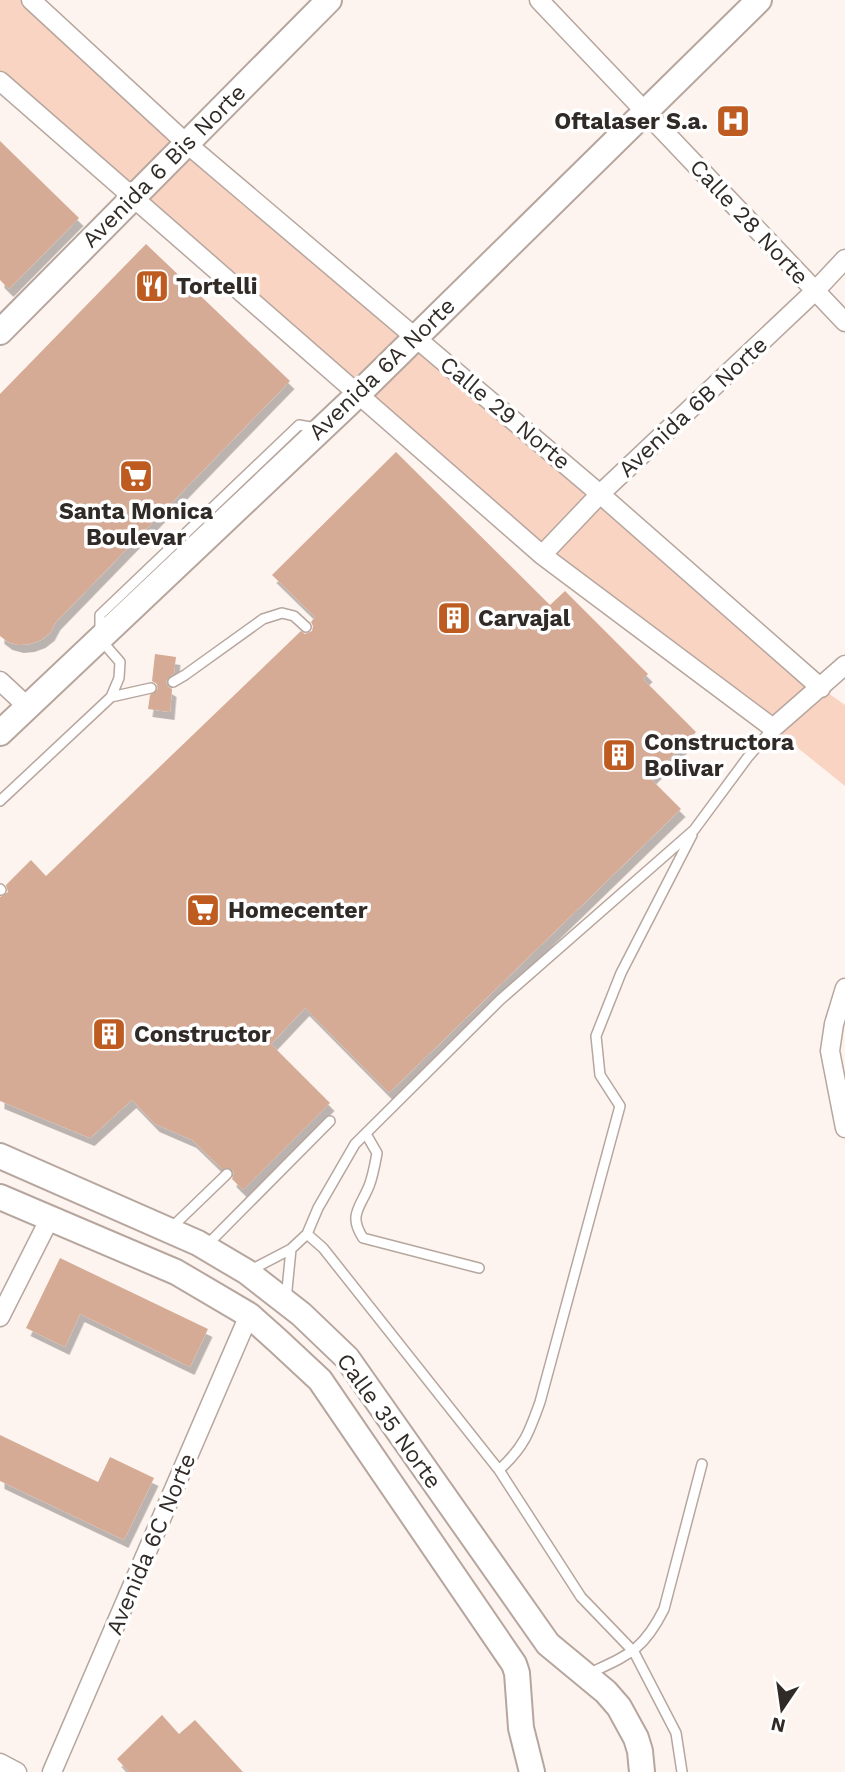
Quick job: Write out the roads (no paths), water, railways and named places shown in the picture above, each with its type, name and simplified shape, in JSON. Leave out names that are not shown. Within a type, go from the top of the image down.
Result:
[{"type":"street","name":"Calle 29 Norte","points":[[31,0],[186,143],[600,494],[821,688]]},
{"type":"street","name":"Avenida 6 Bis Norte","points":[[0,332],[328,0]]},
{"type":"street","name":"Calle 28 Norte","points":[[538,0],[845,321]]},
{"type":"street","name":"Avenida 6A Norte","points":[[0,733],[321,430],[759,0]]},
{"type":"street","points":[[0,81],[542,555],[773,728],[845,665]]},
{"type":"street","name":"Avenida 6B Norte","points":[[542,555],[600,494],[815,291],[845,259]]},
{"type":"street","points":[[0,681],[28,707]]},
{"type":"street","points":[[845,988],[834,1024],[830,1051],[845,1128]]},
{"type":"street","name":"Calle 35 Norte","points":[[0,1156],[205,1247],[286,1300],[347,1358],[548,1644],[606,1692],[627,1720],[640,1751],[642,1772]]},
{"type":"street","name":"Calle 35 Norte","points":[[0,1197],[176,1272],[250,1315],[320,1380],[514,1664],[521,1728],[532,1772]]},
{"type":"street","points":[[0,1317],[50,1218]]},
{"type":"street","name":"Avenida 6C Norte","points":[[52,1772],[250,1315]]},
{"type":"street","points":[[0,1763],[17,1772]]},
{"type":"lane","points":[[173,682],[186,676],[263,619],[282,613],[294,616],[306,627]]},
{"type":"lane","points":[[0,801],[111,697],[119,678],[120,662],[100,639]]},
{"type":"lane","points":[[111,697],[151,688]]},
{"type":"lane","points":[[499,1470],[519,1451],[529,1434],[540,1402],[620,1106],[600,1075],[596,1036],[621,973],[694,830],[773,728]]},
{"type":"lane","points":[[247,1272],[291,1249],[307,1234],[318,1208],[349,1155],[366,1134],[500,1000],[694,830]]},
{"type":"lane","points":[[205,1247],[330,1121]]},
{"type":"lane","points":[[366,1134],[377,1153],[369,1187],[356,1213],[355,1226],[363,1238],[480,1268]]},
{"type":"lane","points":[[169,1230],[227,1174]]},
{"type":"lane","points":[[307,1234],[323,1248],[499,1470],[581,1597],[634,1652],[676,1732],[682,1772]]},
{"type":"lane","points":[[286,1300],[291,1249]]},
{"type":"lane","points":[[586,1675],[634,1652],[654,1628],[663,1609],[702,1464]]},
{"type":"place","name":"Oftalaser S.a.","points":[[733,121]]},
{"type":"place","name":"Tortelli","points":[[152,286]]},
{"type":"place","name":"Santa Monica Boulevar","points":[[136,476]]},
{"type":"place","name":"Carvajal","points":[[454,618]]},
{"type":"place","name":"Constructora Bolivar","points":[[619,755]]},
{"type":"place","name":"Homecenter","points":[[203,910]]},
{"type":"place","name":"Constructor","points":[[109,1034]]}]
